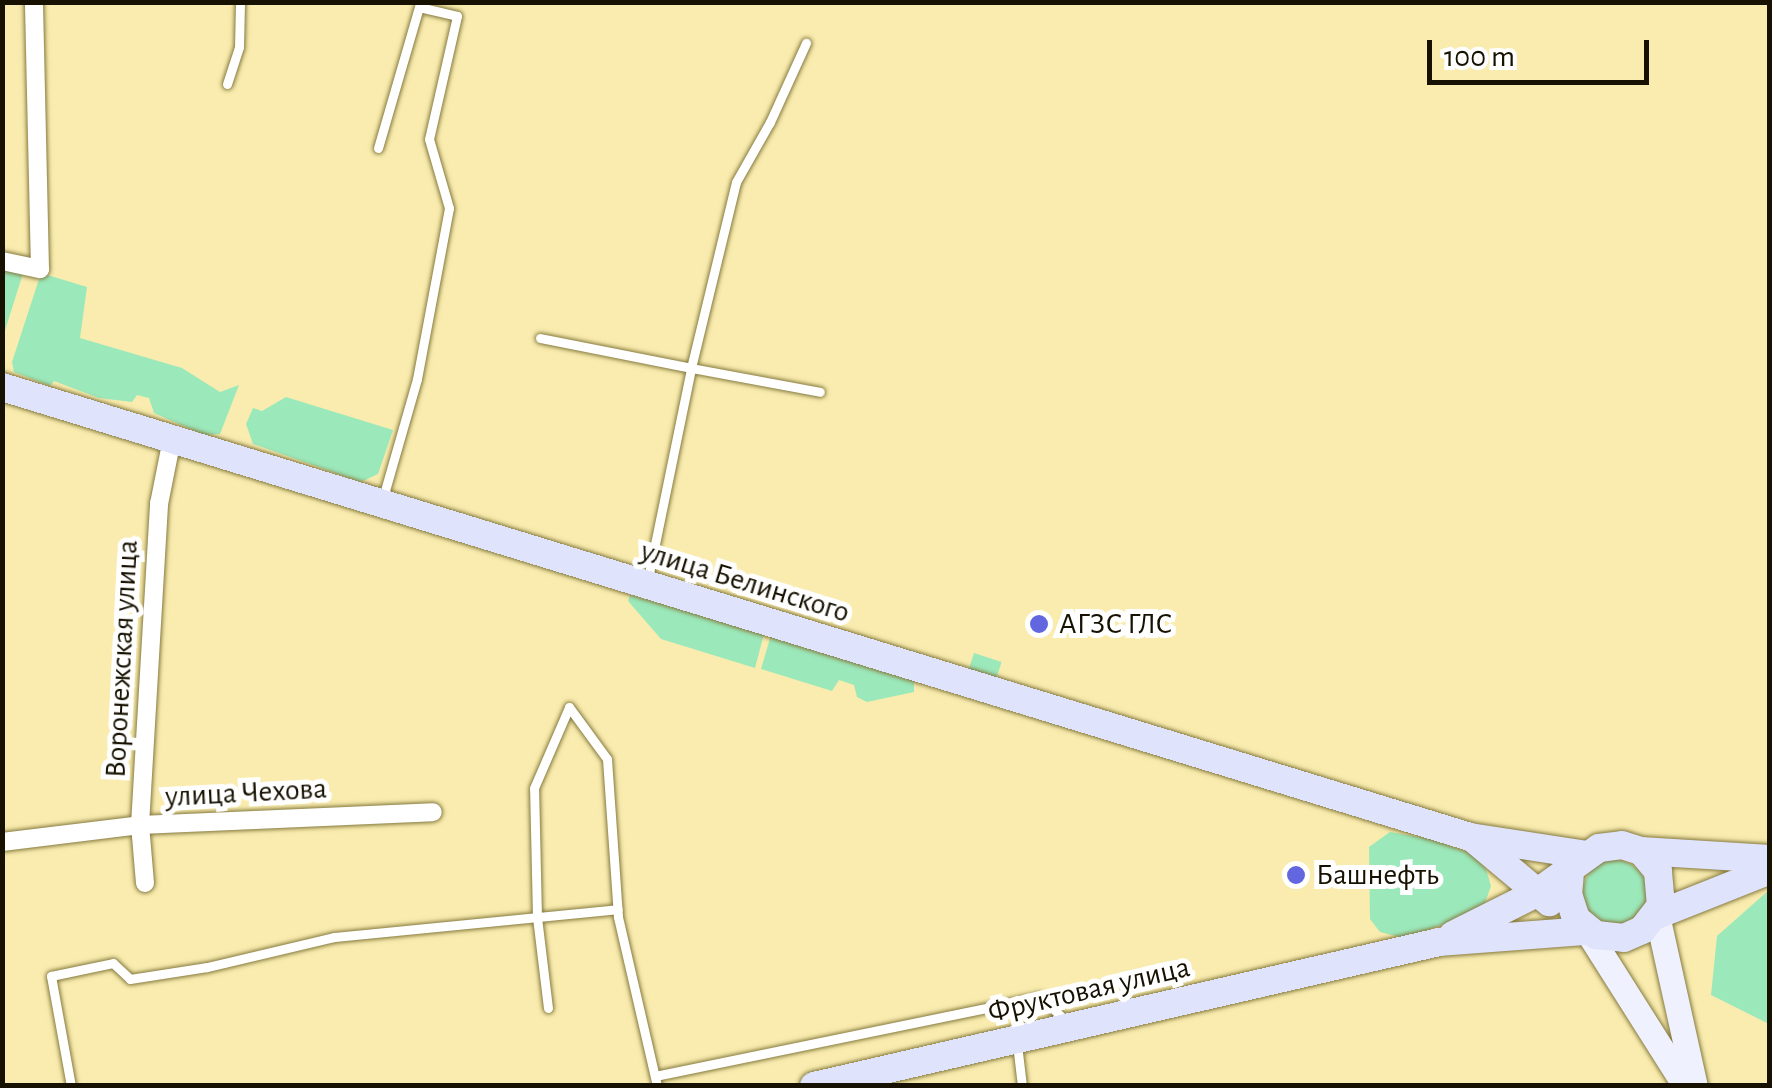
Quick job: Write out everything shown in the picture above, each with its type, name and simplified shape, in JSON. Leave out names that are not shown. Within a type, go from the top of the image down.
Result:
[{"type":"main road","name":"улица Белинского","points":[[2,387],[1479,843],[1578,864]]},
{"type":"main road","name":"улица Белинского","points":[[1479,843],[1564,913]]},
{"type":"main road","points":[[1479,843],[1503,880],[1499,902],[1487,918]]},
{"type":"main road","points":[[1686,1086],[1564,913],[1578,864],[1612,845],[1640,851],[1770,859]]},
{"type":"main road","points":[[1640,851],[1652,861],[1662,884],[1657,915],[1694,1086]]},
{"type":"main road","points":[[1564,913],[1578,864]]},
{"type":"main road","points":[[1439,942],[1487,918],[1564,913],[1604,938],[1624,938],[1642,930],[1657,915],[1770,870]]},
{"type":"main road","points":[[1439,942],[1564,913]]},
{"type":"main road","name":"Фруктовая улица","points":[[814,1086],[1439,942]]},
{"type":"street","points":[[2,261],[40,269],[34,2]]},
{"type":"street","name":"Воронежская улица","points":[[145,883],[140,825],[159,504],[172,439]]},
{"type":"street","name":"улица Чехова","points":[[2,842],[140,825],[434,812]]},
{"type":"lane","points":[[227,84],[239,47],[240,2]]},
{"type":"lane","points":[[378,148],[419,7],[456,16],[429,139],[450,208],[418,380],[381,504]]},
{"type":"lane","points":[[646,586],[691,368],[736,182],[770,122],[806,44]]},
{"type":"lane","points":[[540,338],[820,392]]},
{"type":"lane","points":[[548,1008],[537,917],[534,788],[570,707],[607,758],[618,909],[656,1081],[1041,997],[1074,1029]]},
{"type":"lane","points":[[71,1086],[51,976],[113,963],[130,979],[208,967],[334,937],[618,909]]},
{"type":"lane","points":[[1016,1041],[1022,1086]]},
{"type":"green space","points":[[3,265],[24,270],[3,337]]},
{"type":"green space","points":[[41,273],[87,287],[80,338],[182,368],[220,392],[239,385],[220,434],[204,435],[154,413],[149,398],[137,395],[132,402],[99,398],[54,381],[50,386],[14,372],[12,362]]},
{"type":"green space","points":[[286,397],[393,430],[378,474],[361,482],[253,444],[246,424],[253,408],[262,411]]},
{"type":"green space","points":[[630,595],[764,634],[755,668],[661,639],[628,601]]},
{"type":"green space","points":[[771,635],[914,681],[914,692],[867,702],[857,697],[854,685],[839,680],[832,691],[761,669]]},
{"type":"green space","points":[[974,653],[1002,662],[995,681],[968,672]]},
{"type":"green space","points":[[1390,832],[1431,839],[1472,854],[1486,869],[1491,886],[1482,911],[1404,938],[1380,932],[1370,919],[1369,847]]},
{"type":"green space","points":[[1615,860],[1638,869],[1647,892],[1638,915],[1615,924],[1592,915],[1583,892],[1592,869]]},
{"type":"green space","points":[[1769,890],[1769,1024],[1711,995],[1717,936]]},
{"type":"place","name":"АГЗС ГЛС","points":[[1039,624]]},
{"type":"place","name":"Башнефть","points":[[1296,875]]}]
